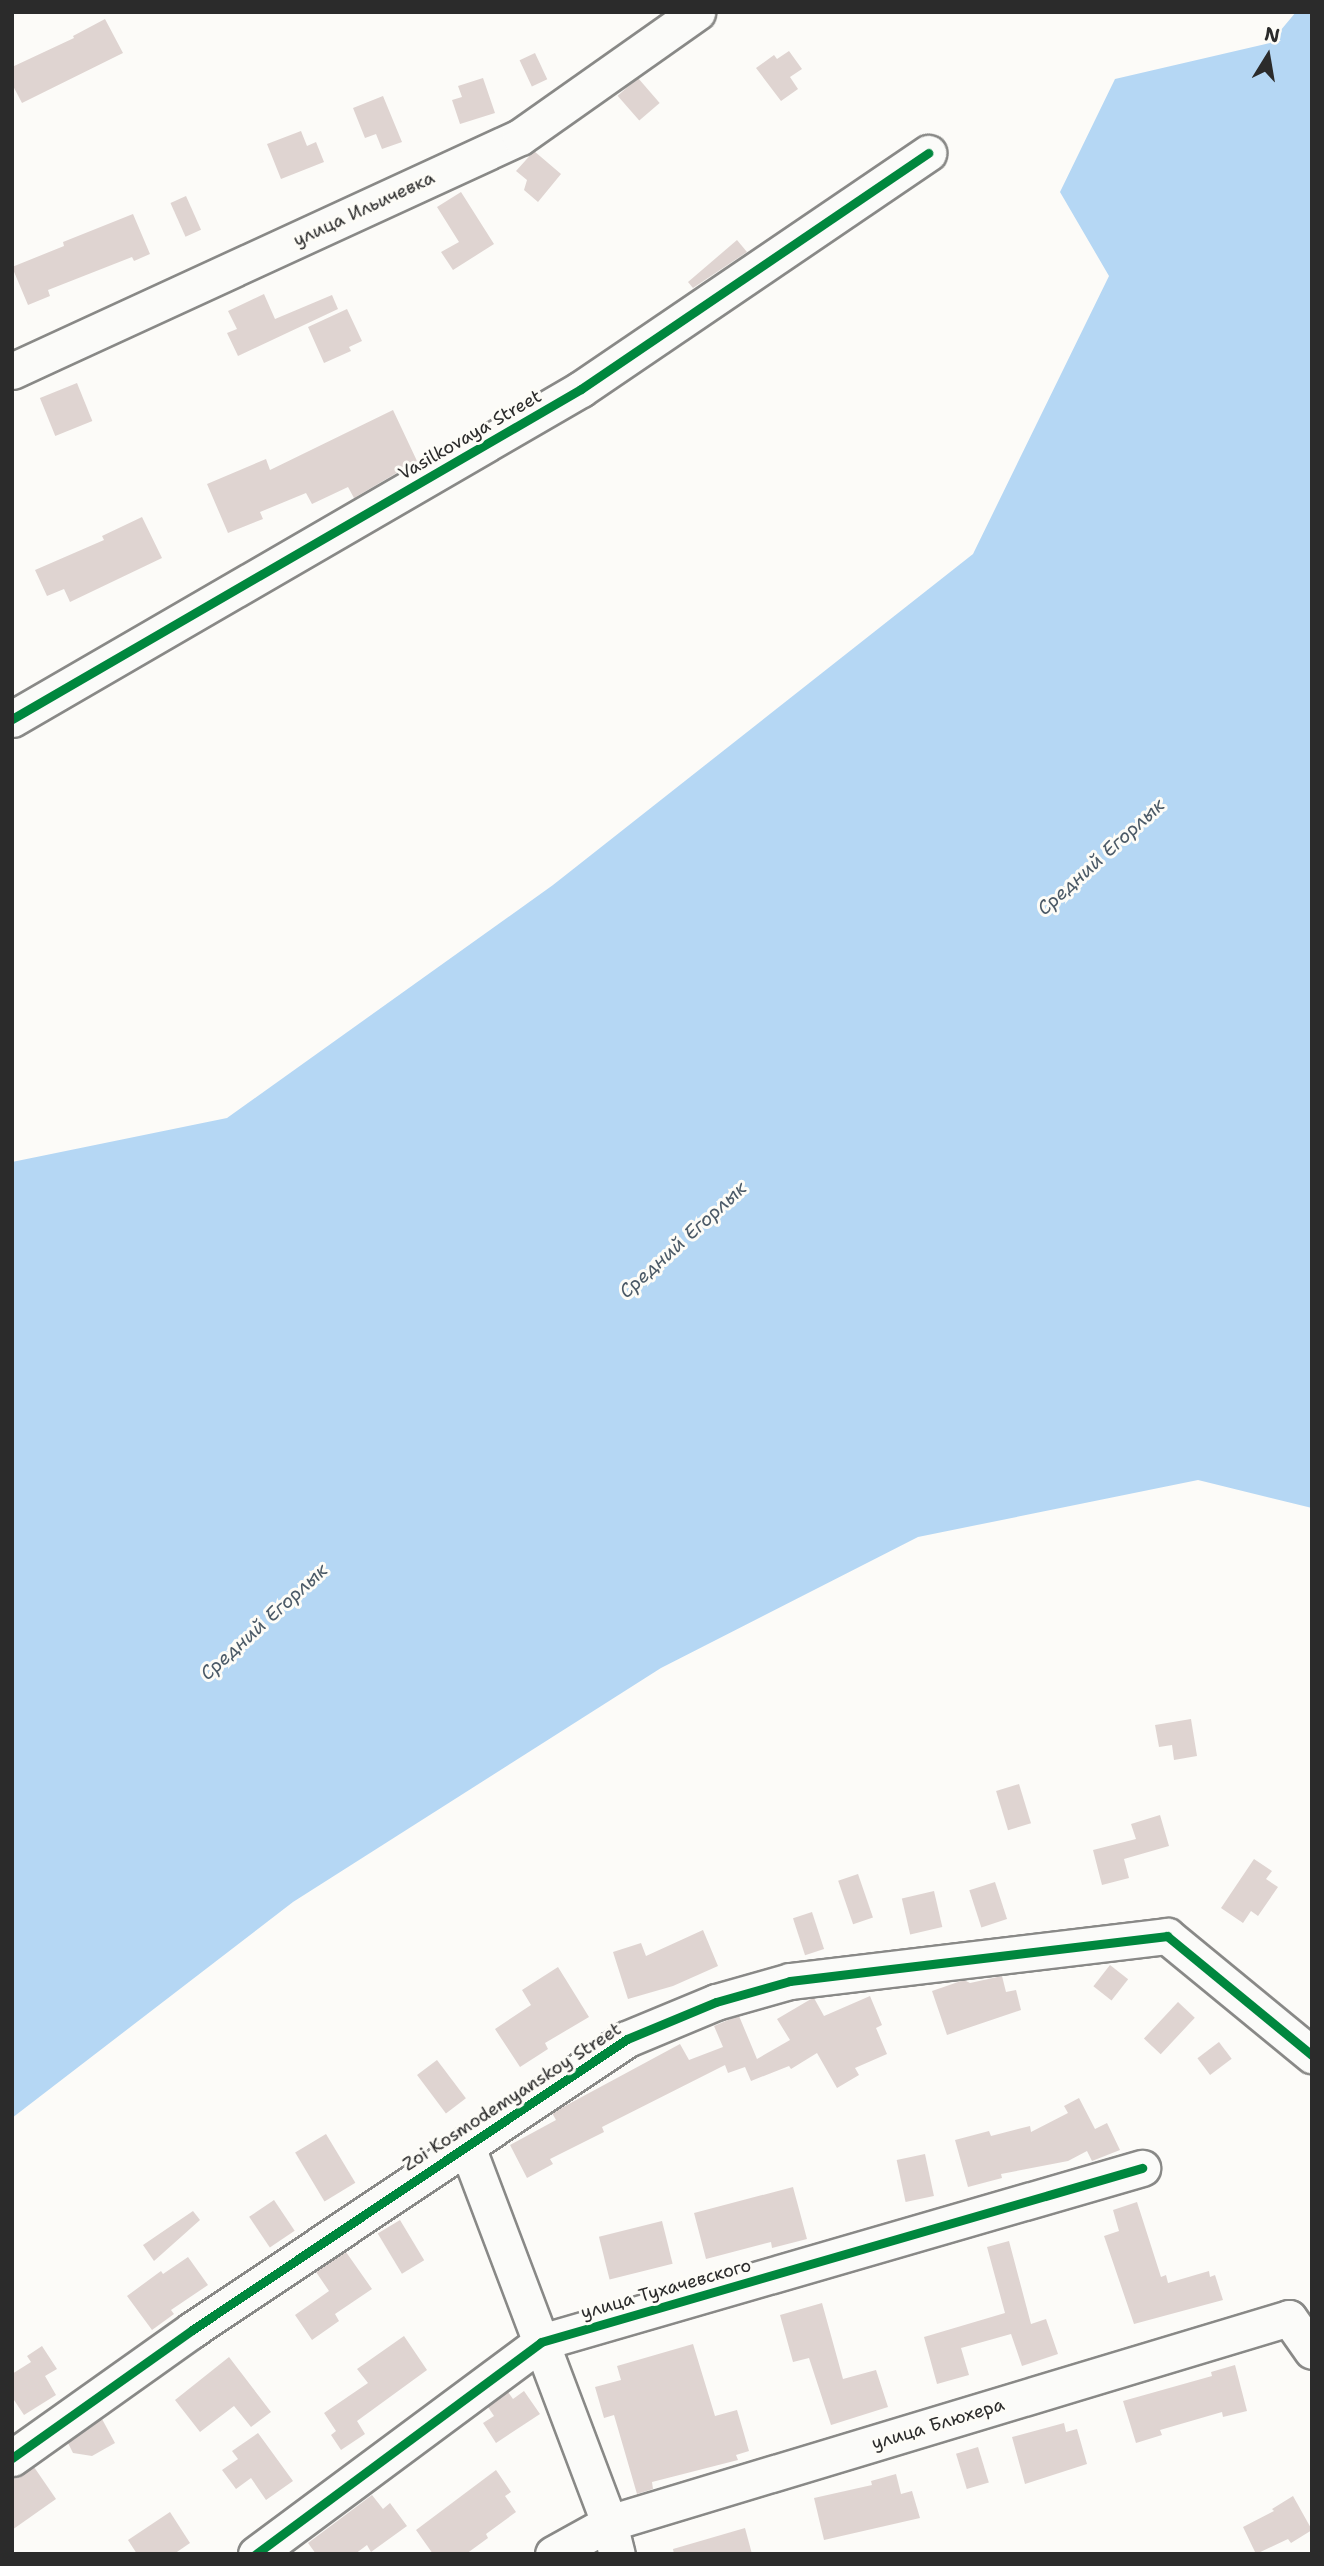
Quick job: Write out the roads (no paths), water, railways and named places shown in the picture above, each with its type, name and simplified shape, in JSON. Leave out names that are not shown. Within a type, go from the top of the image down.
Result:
[{"type":"street","name":"улица Ильичевка","points":[[12,370],[520,137],[696,12]]},
{"type":"street","name":"Vasilkovaya Street","points":[[12,719],[581,388],[928,153]]},
{"type":"street","name":"Zoi Kosmodemyanskoy Street","points":[[12,2458],[192,2330],[466,2144],[627,2039],[716,2002],[790,1981],[1167,1936],[1312,2055]]},
{"type":"street","points":[[466,2144],[613,2539]]},
{"type":"street","name":"улица Тухачевского","points":[[256,2554],[541,2342],[1142,2168]]},
{"type":"street","name":"улица Блюхера","points":[[553,2554],[613,2539],[1289,2318],[1312,2351]]},
{"type":"water","name":"Средний Егорлык","points":[[1296,12],[1312,12],[1312,1508],[1198,1480],[918,1537],[661,1668],[293,1902],[12,2118],[12,1162],[227,1118],[553,885],[973,554],[1109,276],[1060,192],[1115,79],[1270,43]]}]
